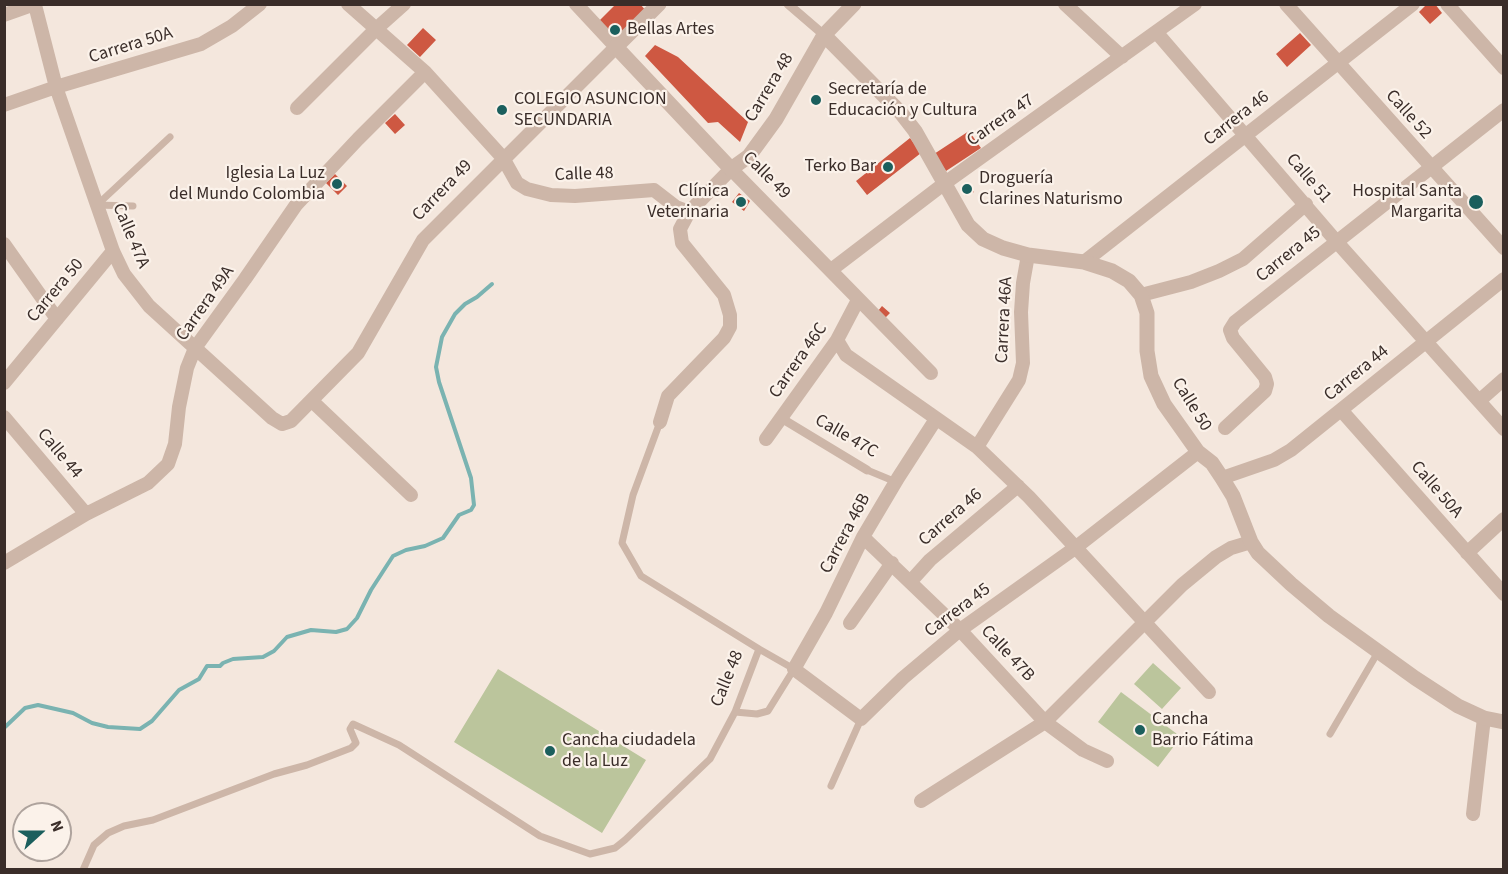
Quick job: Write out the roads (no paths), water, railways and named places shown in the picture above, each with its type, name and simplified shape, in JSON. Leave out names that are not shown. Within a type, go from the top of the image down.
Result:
[{"type":"street","name":"Calle 48","points":[[348,4],[425,72],[503,158],[517,183],[527,189],[551,195],[575,196],[654,190],[676,207],[689,212]]},
{"type":"street","points":[[297,108],[404,4]]},
{"type":"street","name":"Calle 49","points":[[576,4],[731,169],[931,373]]},
{"type":"street","name":"Carrera 49","points":[[282,424],[291,421],[358,353],[423,240],[659,4]]},
{"type":"street","points":[[788,4],[824,35],[901,113],[915,131],[969,225],[983,239],[1003,248],[1028,255],[1084,262],[1112,271],[1129,281],[1141,295],[1191,282],[1243,259],[1306,204]]},
{"type":"street","name":"Carrera 48","points":[[689,212],[731,169],[749,156],[776,119],[824,35],[854,4]]},
{"type":"street","points":[[1065,4],[1122,57]]},
{"type":"street","name":"Carrera 47","points":[[831,270],[945,183],[1195,4]]},
{"type":"street","name":"Calle 52","points":[[1286,4],[1503,248]]},
{"type":"street","name":"Carrera 46","points":[[1084,262],[1413,4]]},
{"type":"street","points":[[1447,4],[1503,68]]},
{"type":"street","points":[[4,15],[35,5]]},
{"type":"street","name":"Calle 47A","points":[[35,5],[56,87],[113,251],[124,274],[138,294],[272,418],[282,424]]},
{"type":"street","name":"Carrera 50A","points":[[4,105],[56,87],[201,44],[232,26],[257,6]]},
{"type":"street","name":"Calle 51","points":[[1157,33],[1336,241],[1503,429]]},
{"type":"street","name":"Carrera 49A","points":[[4,563],[86,514],[148,483],[168,464],[175,444],[179,407],[188,368],[195,348],[296,205],[358,138],[425,72]]},
{"type":"street","name":"Carrera 45","points":[[1225,428],[1265,391],[1267,384],[1265,377],[1233,338],[1230,330],[1235,322],[1503,110]]},
{"type":"street","points":[[660,422],[668,396],[724,338],[730,327],[730,315],[724,295],[682,243],[680,229],[689,212]]},
{"type":"street","points":[[4,244],[57,319]]},
{"type":"street","name":"Carrera 50","points":[[4,382],[113,251]]},
{"type":"street","name":"Carrera 46A","points":[[977,447],[1019,380],[1023,363],[1021,312],[1023,283],[1028,255]]},
{"type":"street","name":"Carrera 44","points":[[1222,478],[1274,460],[1291,450],[1503,279]]},
{"type":"street","name":"Calle 50","points":[[1141,295],[1147,313],[1147,351],[1151,376],[1164,404],[1198,452],[1212,463],[1233,496],[1251,542],[1258,553],[1329,616],[1378,652],[1458,706],[1484,718],[1503,722]]},
{"type":"street","name":"Carrera 46C","points":[[766,439],[837,340],[858,300]]},
{"type":"street","points":[[837,340],[846,355],[977,447],[1018,486],[1209,692]]},
{"type":"street","points":[[1479,401],[1503,379]]},
{"type":"street","points":[[312,401],[411,495]]},
{"type":"street","name":"Calle 50A","points":[[1341,410],[1503,594]]},
{"type":"street","name":"Calle 44","points":[[4,417],[86,514]]},
{"type":"street","name":"Calle 47C","points":[[781,418],[867,470]]},
{"type":"street","name":"Carrera 46B","points":[[794,669],[826,613],[863,537],[936,419]]},
{"type":"street","name":"Carrera 45","points":[[861,719],[903,678],[960,630],[1075,548],[1198,452]]},
{"type":"street","name":"Carrera 46","points":[[911,581],[930,560],[1018,486]]},
{"type":"street","points":[[1467,553],[1503,519]]},
{"type":"street","name":"Calle 47B","points":[[863,537],[960,630],[1045,722],[1083,750],[1107,761]]},
{"type":"street","points":[[921,801],[1045,722],[1182,585],[1216,557],[1231,548],[1251,542]]},
{"type":"street","points":[[850,623],[891,563]]},
{"type":"street","points":[[794,669],[861,719]]},
{"type":"street","points":[[1473,814],[1484,718]]},
{"type":"lane","points":[[97,205],[170,137]]},
{"type":"lane","points":[[97,205],[133,206]]},
{"type":"lane","name":"Calle 48","points":[[83,870],[94,845],[108,833],[124,826],[153,820],[274,774],[307,765],[351,748],[356,743],[350,729],[353,724],[399,745],[540,836],[590,854],[615,848],[710,759],[735,712],[759,649],[641,576],[622,543],[633,495],[660,422]]},
{"type":"lane","name":"Calle 47C","points":[[867,470],[896,482]]},
{"type":"lane","points":[[735,712],[757,714],[768,711],[794,669],[759,649]]},
{"type":"lane","points":[[1330,734],[1378,652]]},
{"type":"lane","points":[[831,786],[861,719]]},
{"type":"waterway","points":[[4,728],[25,708],[38,705],[73,713],[92,723],[108,727],[140,729],[152,721],[179,690],[199,679],[207,666],[220,666],[233,659],[263,657],[274,651],[287,637],[311,630],[336,632],[347,629],[357,618],[371,590],[393,556],[443,538],[459,515],[471,510],[474,505],[471,478],[436,367],[442,337],[455,314],[492,284]]},
{"type":"place","name":"Bellas Artes","points":[[615,30]]},
{"type":"place","name":"Secretaría de Educación y Cultura","points":[[816,100]]},
{"type":"place","name":"COLEGIO ASUNCION SECUNDARIA","points":[[502,110]]},
{"type":"place","name":"Terko Bar","points":[[888,167]]},
{"type":"place","name":"Iglesia La Luz del Mundo Colombia","points":[[337,184]]},
{"type":"place","name":"Droguería Clarines Naturismo","points":[[967,189]]},
{"type":"place","name":"Clínica Veterinaria","points":[[741,202]]},
{"type":"place","name":"Hospital Santa Margarita","points":[[1476,202]]},
{"type":"place","name":"Cancha Barrio Fátima","points":[[1140,730]]},
{"type":"place","name":"Cancha ciudadela de la Luz","points":[[550,751]]}]
